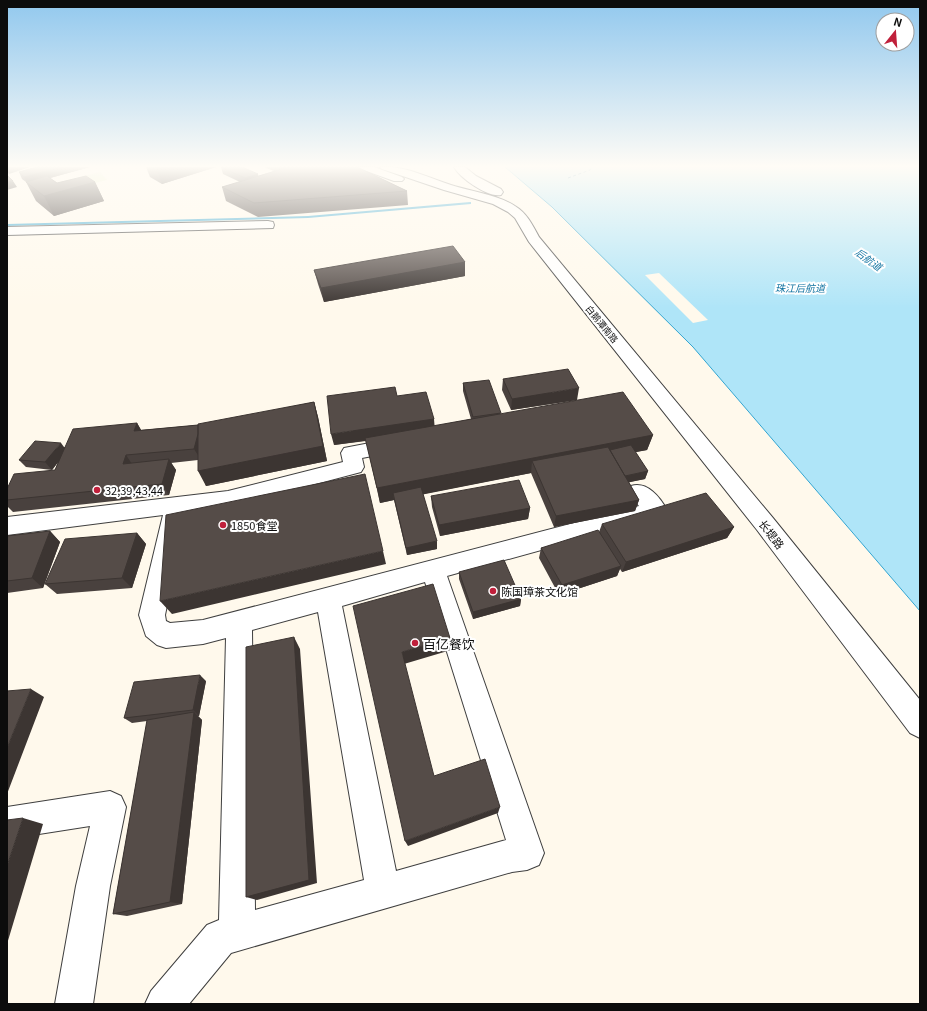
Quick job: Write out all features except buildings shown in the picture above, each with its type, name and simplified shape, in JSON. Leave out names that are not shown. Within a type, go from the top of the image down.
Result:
[{"type":"street","name":"白鹅潭南路","points":[[518,214],[534,239],[621,348]]},
{"type":"street","name":"白鹅潭南路","points":[[529,214],[593,301],[621,348]]},
{"type":"street","points":[[7,231],[268,225]]},
{"type":"street","name":"长堤路","points":[[621,348],[765,524],[920,723]]},
{"type":"street","points":[[7,526],[228,498],[354,467],[350,453],[412,443]]},
{"type":"street","points":[[177,505],[152,615],[155,628],[166,636],[203,632],[656,510],[639,492]]},
{"type":"street","points":[[164,1004],[220,938],[512,855],[527,853],[438,582],[432,571]]},
{"type":"street","points":[[328,599],[383,892]]},
{"type":"street","points":[[237,933],[239,622]]},
{"type":"street","points":[[7,823],[110,807],[93,886],[74,1004]]},
{"type":"water","name":"珠江后航道","points":[[559,214],[920,214],[920,611],[693,347]]},
{"type":"pier","points":[[659,273],[708,320],[693,323],[645,275]]},
{"type":"waterway","points":[[7,225],[308,217],[341,214]]},
{"type":"place","name":"32,39,43,44","points":[[97,490]]},
{"type":"place","name":"1850食堂","points":[[223,525]]},
{"type":"place","name":"陈国璋茶文化馆","points":[[493,591]]},
{"type":"place","name":"百亿餐饮","points":[[415,643]]},
{"type":"water label","name":"后航道","points":[[869,259]]}]
